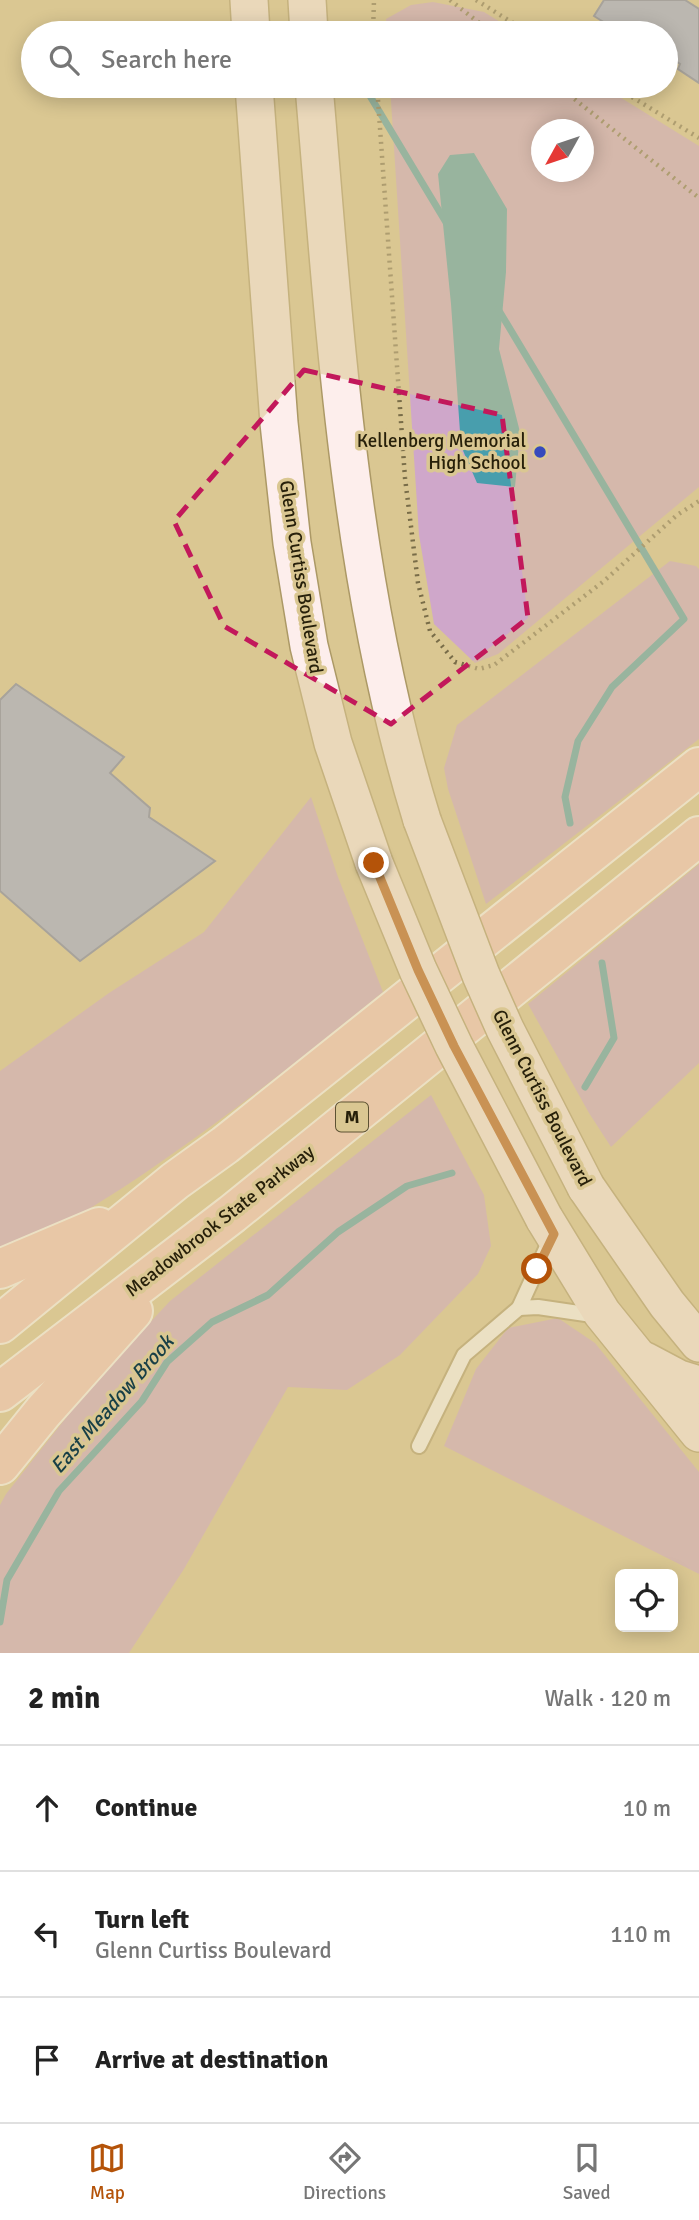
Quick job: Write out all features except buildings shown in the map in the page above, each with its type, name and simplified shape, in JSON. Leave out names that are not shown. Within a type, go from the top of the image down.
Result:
[{"type":"highway","points":[[0,1324],[699,767]]},
{"type":"highway","name":"Meadowbrook State Parkway","points":[[0,1392],[232,1214],[699,836]]},
{"type":"highway","points":[[0,1269],[134,1215]]},
{"type":"highway","points":[[0,1465],[163,1276],[173,1259]]},
{"type":"main road","points":[[249,0],[250,21]]},
{"type":"main road","points":[[307,0],[308,21]]},
{"type":"main road","name":"Glenn Curtiss Boulevard","points":[[255,98],[279,423],[292,543],[309,646],[333,743],[374,863],[418,970],[454,1046],[549,1226],[606,1317],[699,1433]]},
{"type":"main road","name":"Glenn Curtiss Boulevard","points":[[315,98],[342,395],[356,516],[400,749],[422,820],[481,975],[505,1029],[586,1187],[667,1304],[699,1343]]},
{"type":"main road","points":[[638,1357],[680,1379],[699,1385]]},
{"type":"lane","points":[[419,1446],[464,1354],[519,1308],[549,1226]]},
{"type":"lane","points":[[519,1308],[538,1307],[606,1317]]},
{"type":"path","points":[[373,21],[374,0]]},
{"type":"path","points":[[450,0],[477,21]]},
{"type":"path","points":[[476,0],[510,21]]},
{"type":"path","points":[[378,98],[405,478],[418,583],[430,631],[455,662],[479,669],[494,665],[604,581],[677,516],[699,501]]},
{"type":"path","points":[[573,98],[699,198]]},
{"type":"path","points":[[634,98],[699,138]]},
{"type":"highlighted area","points":[[304,370],[502,415],[528,618],[391,724],[224,626],[174,521]]},
{"type":"shaded area","points":[[433,2],[484,12],[499,21],[386,21],[411,5]]},
{"type":"shaded area","name":"Kellenberg Memorial High School","points":[[391,98],[621,98],[699,146],[699,487],[498,654],[475,663],[434,624],[419,535]]},
{"type":"shaded area","points":[[670,561],[699,569],[699,739],[486,904],[448,789],[444,768],[457,725]]},
{"type":"shaded area","points":[[311,797],[338,877],[383,992],[255,1094],[154,1167],[69,1221],[0,1254],[0,1071],[109,993],[204,932]]},
{"type":"shaded area","points":[[699,864],[699,1063],[611,1147],[528,1004]]},
{"type":"shaded area","points":[[431,1095],[484,1195],[491,1246],[478,1274],[400,1355],[347,1390],[288,1387],[184,1569],[129,1653],[0,1653],[0,1505],[6,1494],[91,1386],[170,1301]]},
{"type":"shaded area","points":[[558,1318],[595,1343],[699,1472],[699,1574],[444,1446],[476,1369],[508,1328]]},
{"type":"water","points":[[474,153],[507,209],[506,272],[499,349],[520,432],[515,487],[477,483],[461,446],[438,174],[450,155]]},
{"type":"waterway","points":[[371,98],[447,224]]},
{"type":"waterway","points":[[498,309],[684,619],[612,687],[578,741],[565,797],[570,823]]},
{"type":"waterway","points":[[585,1087],[614,1038],[602,963]]},
{"type":"waterway","name":"East Meadow Brook","points":[[0,1622],[7,1580],[59,1491],[142,1401],[167,1362],[212,1322],[268,1295],[338,1232],[407,1186],[452,1173]]},
{"type":"place","name":"Kellenberg Memorial High School","points":[[540,452]]},
{"type":"route","points":[[374,863],[418,970],[454,1046],[554,1234],[537,1269]]}]
